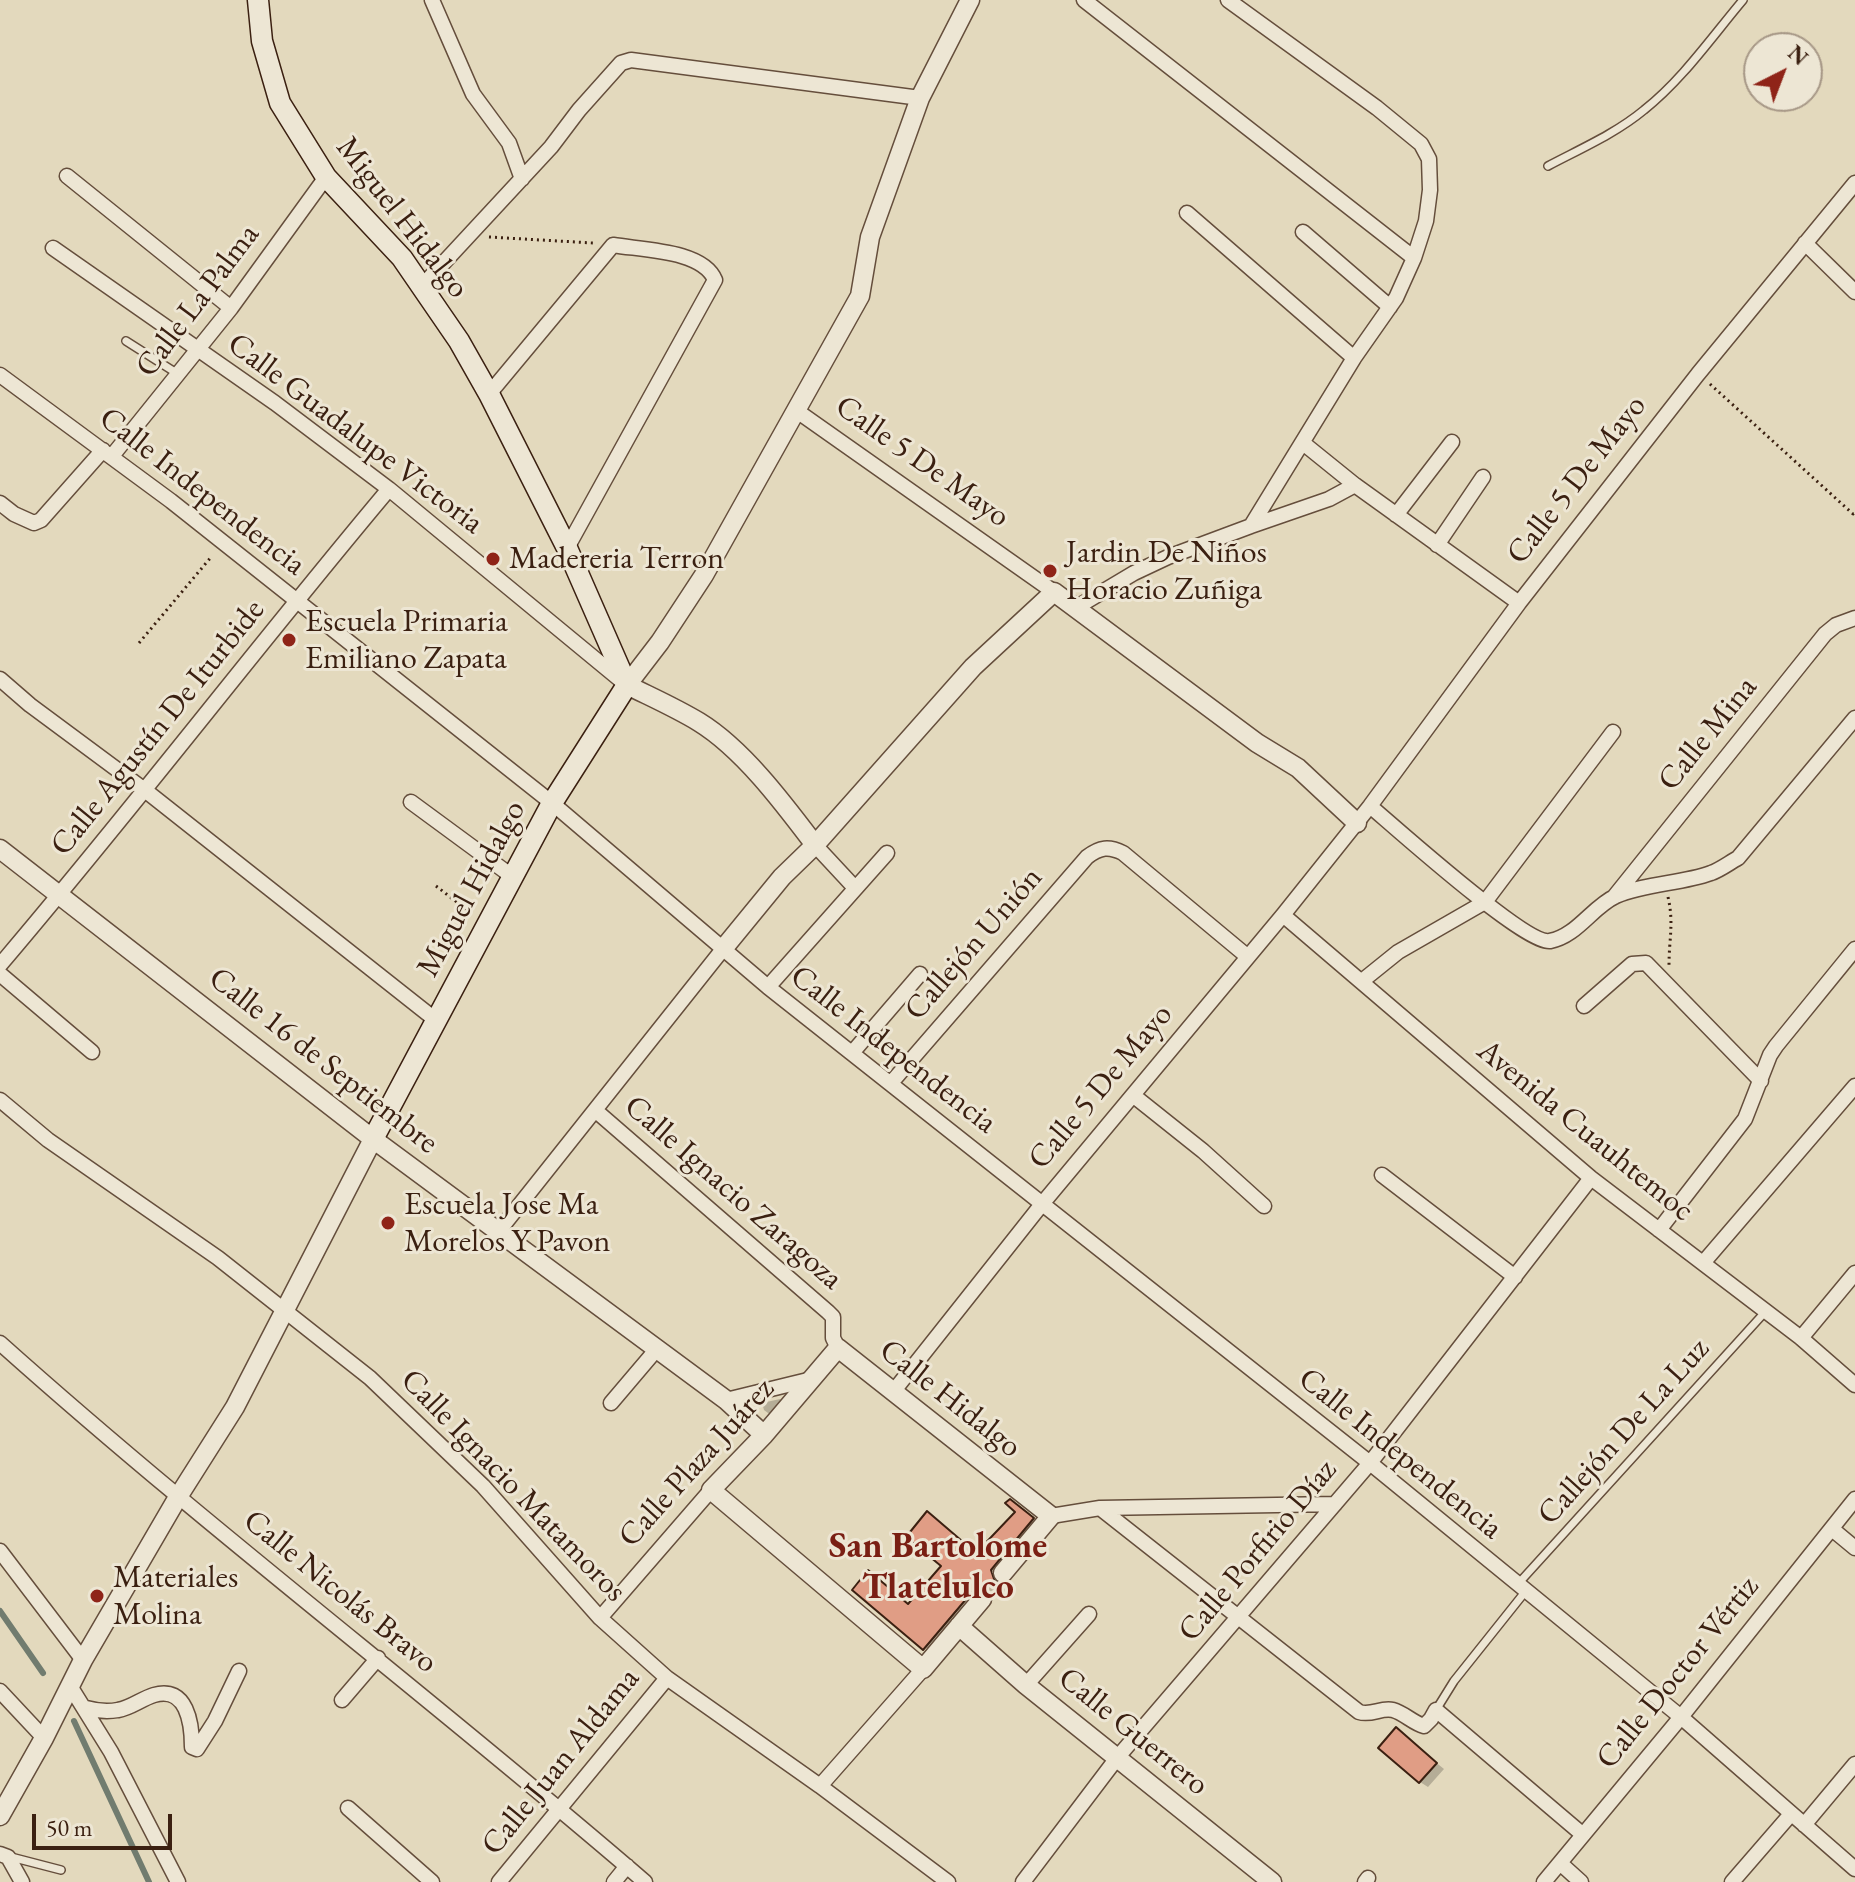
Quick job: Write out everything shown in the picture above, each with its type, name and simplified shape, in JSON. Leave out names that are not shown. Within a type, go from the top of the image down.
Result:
[{"type":"main road","name":"Miguel Hidalgo","points":[[258,0],[262,41],[280,103],[326,177],[402,258],[423,285],[489,394],[567,548],[627,685],[552,803],[373,1139]]},
{"type":"street","points":[[432,0],[473,94],[509,143],[522,179]]},
{"type":"street","points":[[855,888],[815,845],[774,791],[729,747],[701,724],[627,685],[704,575],[860,296],[870,237],[920,98],[970,0]]},
{"type":"street","points":[[1084,0],[1414,258]]},
{"type":"street","points":[[1228,0],[1377,108],[1421,144],[1429,159],[1430,190],[1426,221],[1402,288],[1354,358],[1251,526]]},
{"type":"street","points":[[423,285],[522,179],[621,63],[631,60],[920,98]]},
{"type":"street","points":[[67,176],[231,308]]},
{"type":"street","name":"Calle La Palma","points":[[0,503],[34,523],[108,453],[198,351],[326,177]]},
{"type":"street","name":"Calle 5 De Mayo","points":[[893,1392],[1042,1204],[1357,823],[1519,603],[1698,374],[1855,183]]},
{"type":"street","points":[[1187,213],[1354,358]]},
{"type":"street","points":[[1303,232],[1390,307]]},
{"type":"street","points":[[1805,243],[1855,292]]},
{"type":"street","points":[[489,394],[613,245],[693,258],[712,271],[715,280],[567,548]]},
{"type":"street","name":"Calle Guadalupe Victoria","points":[[53,248],[275,403],[389,489],[627,685]]},
{"type":"street","name":"Calle Independencia","points":[[0,375],[108,453],[552,803],[768,987],[1370,1463],[1681,1717],[1855,1869]]},
{"type":"street","name":"Calle 5 De Mayo","points":[[797,411],[1077,607],[1257,743],[1298,768],[1357,823]]},
{"type":"street","points":[[1396,515],[1452,442]]},
{"type":"street","points":[[1303,443],[1355,485],[1519,603]]},
{"type":"street","points":[[1437,545],[1483,477]]},
{"type":"street","points":[[1077,607],[1126,577],[1168,557],[1329,499],[1355,485]]},
{"type":"street","name":"Calle Agustín De Iturbide","points":[[0,965],[146,791],[296,600],[389,489]]},
{"type":"street","points":[[498,1232],[782,877],[815,845],[973,667],[1054,592]]},
{"type":"street","name":"Calle Mina","points":[[1485,902],[1540,941],[1562,937],[1614,897],[1825,634],[1836,625],[1855,618]]},
{"type":"street","points":[[0,679],[437,1021]]},
{"type":"street","name":"Calle Mina","points":[[1614,897],[1712,873],[1738,858],[1855,718]]},
{"type":"street","points":[[1362,981],[1398,952],[1485,902],[1613,732]]},
{"type":"street","points":[[411,802],[513,877]]},
{"type":"street","points":[[1370,806],[1485,902]]},
{"type":"street","name":"Callejón Unión","points":[[891,1083],[1087,857],[1105,848],[1123,853],[1248,957]]},
{"type":"street","name":"Calle 16 de Septiembre","points":[[0,849],[373,1139],[726,1400],[764,1435]]},
{"type":"street","points":[[768,987],[887,853]]},
{"type":"street","name":"Avenida Cuauhtemoc","points":[[1283,915],[1591,1178],[1801,1338],[1855,1385]]},
{"type":"street","points":[[1659,1230],[1738,1130],[1776,1046],[1855,949]]},
{"type":"street","points":[[1584,1006],[1632,964],[1639,962],[1652,967],[1761,1081]]},
{"type":"street","points":[[0,974],[92,1052]]},
{"type":"street","points":[[852,1053],[920,974]]},
{"type":"street","points":[[1703,1263],[1855,1086]]},
{"type":"street","points":[[1134,1096],[1203,1151],[1264,1206]]},
{"type":"street","name":"Calle Ignacio Matamoros","points":[[0,1100],[48,1140],[218,1258],[370,1378],[447,1449],[600,1618],[667,1678],[820,1786],[948,1882]]},
{"type":"street","name":"Calle Ignacio Zaragoza","points":[[595,1110],[833,1317]]},
{"type":"street","name":"Miguel Hidalgo","points":[[0,1816],[83,1660],[178,1497],[235,1407],[373,1139]]},
{"type":"street","points":[[1382,1175],[1515,1277]]},
{"type":"street","name":"Calle Porfirio Díaz","points":[[1023,1882],[1117,1758],[1370,1463],[1591,1178]]},
{"type":"street","points":[[1801,1338],[1855,1273]]},
{"type":"street","name":"Calle Hidalgo","points":[[833,1317],[833,1338],[838,1348],[1051,1516]]},
{"type":"street","name":"Calle Nicolás Bravo","points":[[0,1343],[178,1497],[378,1658],[645,1882]]},
{"type":"street","name":"Calle Plaza Juárez","points":[[600,1618],[838,1348]]},
{"type":"street","points":[[611,1403],[656,1350]]},
{"type":"street","points":[[726,1400],[812,1379]]},
{"type":"street","points":[[711,1490],[923,1669]]},
{"type":"street","name":"Calle Doctor Vértiz","points":[[1544,1882],[1855,1499]]},
{"type":"street","points":[[1003,1573],[1051,1516],[1100,1508],[1335,1504]]},
{"type":"street","points":[[1100,1508],[1359,1712],[1367,1715],[1394,1710],[1424,1726],[1436,1710],[1582,1834]]},
{"type":"street","points":[[1832,1529],[1855,1548]]},
{"type":"street","points":[[0,1551],[83,1660]]},
{"type":"street","points":[[820,1786],[982,1599]]},
{"type":"street","points":[[1026,1685],[1089,1614]]},
{"type":"street","name":"Calle Guerrero","points":[[959,1626],[1026,1685],[1272,1882]]},
{"type":"street","points":[[342,1700],[378,1658]]},
{"type":"street","points":[[86,1708],[118,1710],[155,1694],[169,1694],[183,1704],[189,1714],[192,1747],[196,1749],[215,1721],[239,1671]]},
{"type":"street","name":"Calle Juan Aldama","points":[[499,1882],[667,1678]]},
{"type":"street","points":[[70,1686],[86,1708],[178,1882]]},
{"type":"street","points":[[0,1691],[44,1738]]},
{"type":"street","points":[[1804,1825],[1855,1764]]},
{"type":"street","points":[[348,1808],[432,1882]]},
{"type":"street","points":[[1732,1882],[1791,1814]]},
{"type":"street","points":[[4,1855],[22,1882]]},
{"type":"street","points":[[1560,1863],[1581,1882]]},
{"type":"street","points":[[614,1882],[627,1866]]},
{"type":"lane","points":[[1548,166],[1642,112],[1669,89],[1743,0]]},
{"type":"lane","points":[[126,341],[178,374]]},
{"type":"lane","name":"Callejón De La Luz","points":[[1436,1710],[1521,1588],[1766,1311]]},
{"type":"lane","points":[[4,1855],[61,1870]]},
{"type":"path","points":[[469,236],[613,245]]},
{"type":"path","points":[[1698,374],[1854,514]]},
{"type":"path","points":[[139,643],[222,544]]},
{"type":"path","points":[[1665,883],[1674,921],[1669,938],[1669,984]]},
{"type":"path","points":[[436,886],[486,925]]},
{"type":"building","points":[[1010,1499],[1034,1518],[991,1570],[995,1582],[1003,1585],[993,1596],[985,1587],[973,1591],[923,1650],[852,1590],[868,1570],[908,1604],[941,1566],[906,1537],[927,1511],[976,1553],[1015,1512],[1005,1503]]},
{"type":"building","points":[[1396,1727],[1437,1763],[1419,1783],[1378,1748]]},
{"type":"waterway","points":[[0,1611],[43,1673]]},
{"type":"waterway","points":[[74,1721],[149,1882]]},
{"type":"tunnel","points":[[982,1599],[1003,1573]]},
{"type":"place","name":"Madereria Terron","points":[[493,559]]},
{"type":"place","name":"Jardin De Niños Horacio Zuñiga","points":[[1050,571]]},
{"type":"place","name":"Escuela Primaria Emiliano Zapata","points":[[289,640]]},
{"type":"place","name":"Escuela Jose Ma Morelos Y Pavon","points":[[388,1223]]},
{"type":"place","name":"Materiales Molina","points":[[97,1596]]},
{"type":"district","name":"San Bartolome Tlatelulco","points":[[938,1568]]}]
